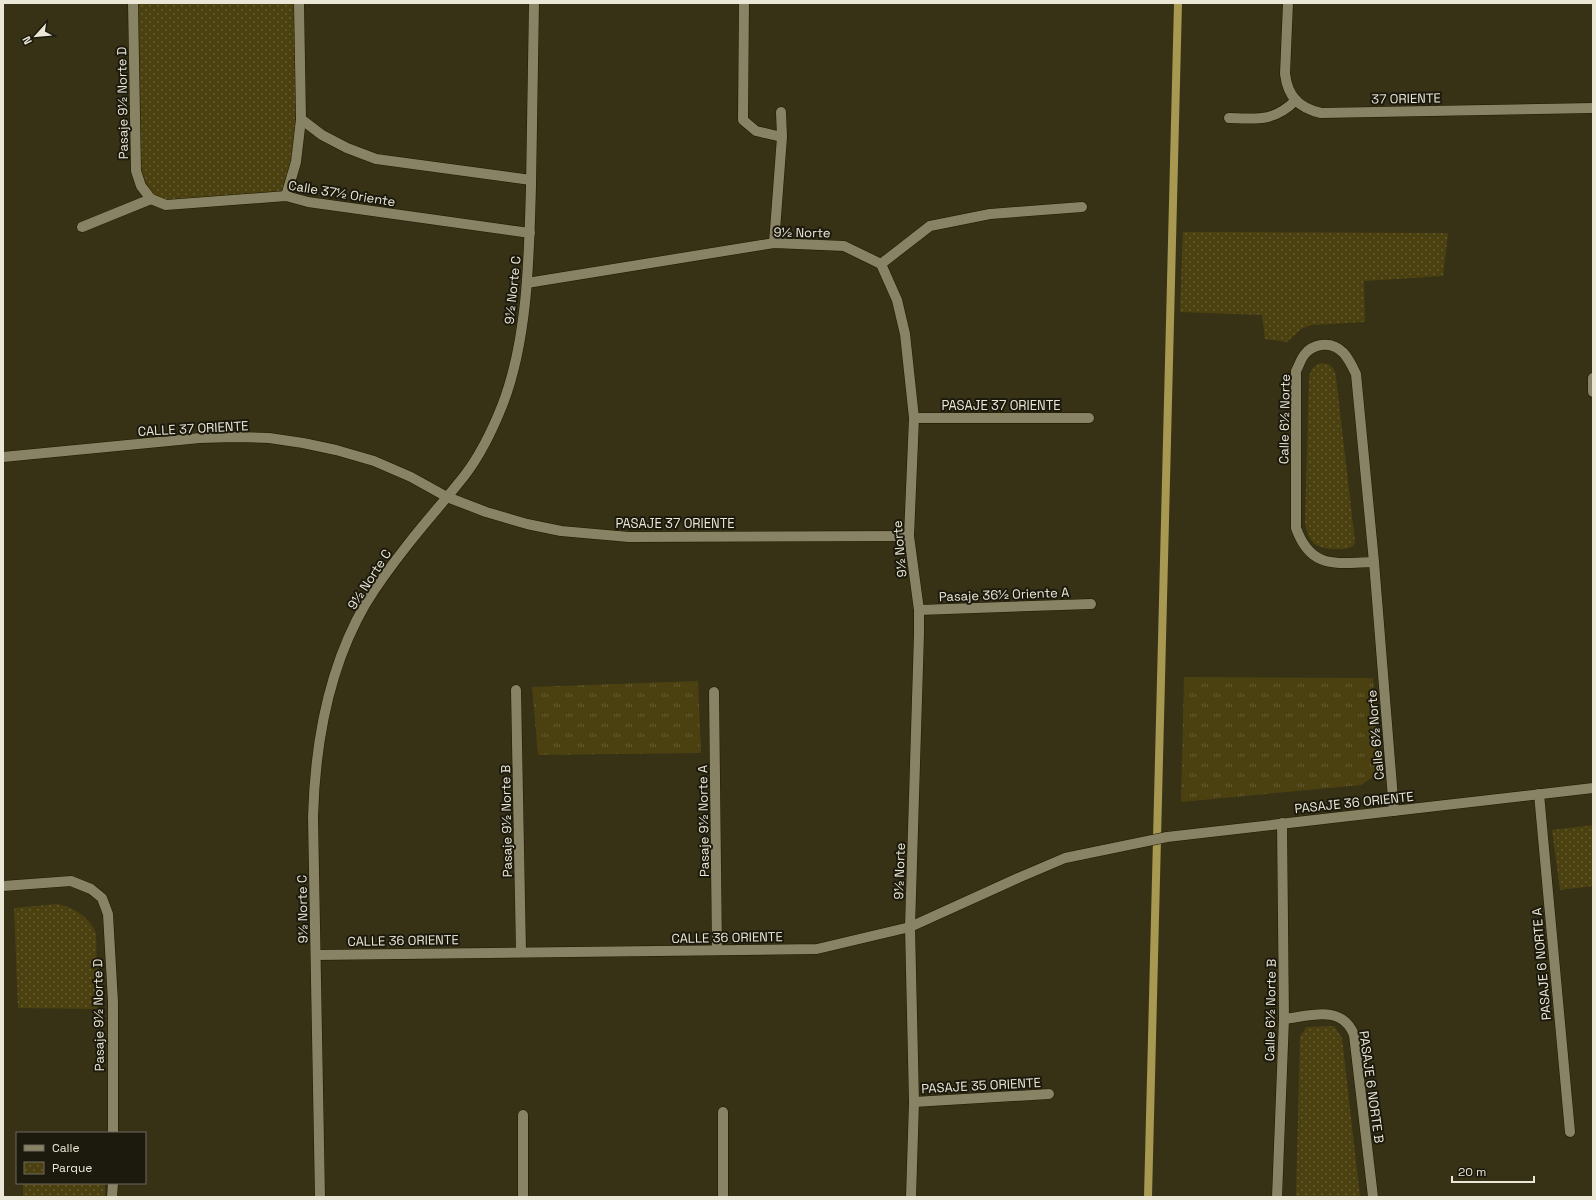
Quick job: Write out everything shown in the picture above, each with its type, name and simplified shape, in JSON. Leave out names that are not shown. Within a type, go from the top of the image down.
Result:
[{"type":"street","name":"Pasaje 9½ Norte D","points":[[133,3],[136,171],[141,186],[151,199]]},
{"type":"street","points":[[286,196],[296,162],[301,119],[299,3]]},
{"type":"street","name":"9½ Norte C","points":[[320,1197],[313,817],[314,780],[318,742],[336,670],[366,603],[405,549],[466,474],[482,450],[503,404],[516,355],[527,283],[530,233],[534,3]]},
{"type":"street","points":[[744,3],[743,120],[756,131],[782,137]]},
{"type":"street","points":[[1229,118],[1259,119],[1270,117],[1281,113],[1296,100],[1290,93],[1285,74],[1288,3]]},
{"type":"street","name":"37 ORIENTE","points":[[1296,100],[1312,111],[1321,113],[1593,108]]},
{"type":"street","points":[[774,243],[782,137],[781,112]]},
{"type":"street","points":[[301,119],[322,134],[347,148],[376,159],[531,180]]},
{"type":"street","name":"Calle 37½ Oriente","points":[[151,199],[166,205],[286,196],[308,202],[530,233]]},
{"type":"street","points":[[82,227],[151,199]]},
{"type":"street","points":[[881,264],[930,226],[990,214],[1082,207]]},
{"type":"street","name":"9½ Norte","points":[[527,283],[774,243],[844,246],[881,264],[897,300],[905,334],[914,418],[909,536],[919,610],[910,927],[914,1102],[910,1197]]},
{"type":"street","name":"Calle 6½ Norte","points":[[1374,562],[1339,563],[1320,560],[1309,552],[1300,540],[1296,528],[1296,371],[1305,354],[1315,346],[1328,344],[1340,348],[1350,360],[1356,374],[1374,562],[1394,810]]},
{"type":"street","points":[[1593,378],[1593,392]]},
{"type":"street","name":"PASAJE 37 ORIENTE","points":[[914,418],[1089,418]]},
{"type":"street","name":"CALLE 37 ORIENTE","points":[[3,457],[200,438],[269,438],[336,450],[374,461],[411,477],[447,497]]},
{"type":"street","name":"PASAJE 37 ORIENTE","points":[[447,497],[486,512],[527,524],[561,531],[595,535],[629,537],[909,536]]},
{"type":"street","name":"Pasaje 36½ Oriente A","points":[[919,610],[1091,604]]},
{"type":"street","name":"Pasaje 9½ Norte B","points":[[516,690],[521,952]]},
{"type":"street","name":"Pasaje 9½ Norte A","points":[[714,692],[717,950]]},
{"type":"street","name":"PASAJE 36 ORIENTE","points":[[1120,846],[1167,837],[1593,788]]},
{"type":"street","name":"PASAJE 6 NORTE A","points":[[1539,794],[1570,1132]]},
{"type":"street","name":"Calle 6½ Norte B","points":[[1277,1197],[1284,1019],[1282,823]]},
{"type":"street","name":"CALLE 36 ORIENTE","points":[[316,954],[817,949],[910,927],[1065,858],[1120,846]]},
{"type":"street","name":"Pasaje 9½ Norte D","points":[[3,886],[72,881],[91,889],[102,898],[108,914],[113,1002],[113,1132]]},
{"type":"street","name":"PASAJE 6 NORTE B","points":[[1284,1019],[1326,1014],[1336,1015],[1344,1019],[1350,1026],[1354,1035],[1373,1197]]},
{"type":"street","name":"PASAJE 35 ORIENTE","points":[[914,1102],[1049,1094]]},
{"type":"street","points":[[723,1112],[723,1197]]},
{"type":"street","points":[[523,1115],[523,1197]]},
{"type":"street","points":[[112,1184],[112,1197]]},
{"type":"green space","points":[[133,3],[299,3],[301,119],[286,196],[166,205],[141,186]]},
{"type":"green space","points":[[1183,232],[1448,233],[1443,276],[1364,281],[1365,322],[1311,325],[1301,329],[1287,342],[1265,339],[1262,315],[1180,312]]},
{"type":"green space","points":[[1322,363],[1328,364],[1332,367],[1335,371],[1336,377],[1355,542],[1353,546],[1344,549],[1317,546],[1308,535],[1305,523],[1309,377],[1313,368]]},
{"type":"green space","points":[[1184,677],[1373,678],[1379,773],[1361,785],[1181,802]]},
{"type":"green space","points":[[698,681],[701,753],[538,755],[532,687]]},
{"type":"green space","points":[[1593,825],[1593,886],[1560,890],[1552,830]]},
{"type":"green space","points":[[57,904],[63,905],[81,914],[94,928],[96,934],[98,1009],[18,1008],[14,908]]},
{"type":"green space","points":[[1334,1026],[1342,1038],[1360,1197],[1296,1197],[1300,1037],[1306,1027]]},
{"type":"green space","points":[[23,1184],[105,1184],[105,1197],[23,1197]]},
{"type":"waterway","points":[[1148,1197],[1178,3]]}]
